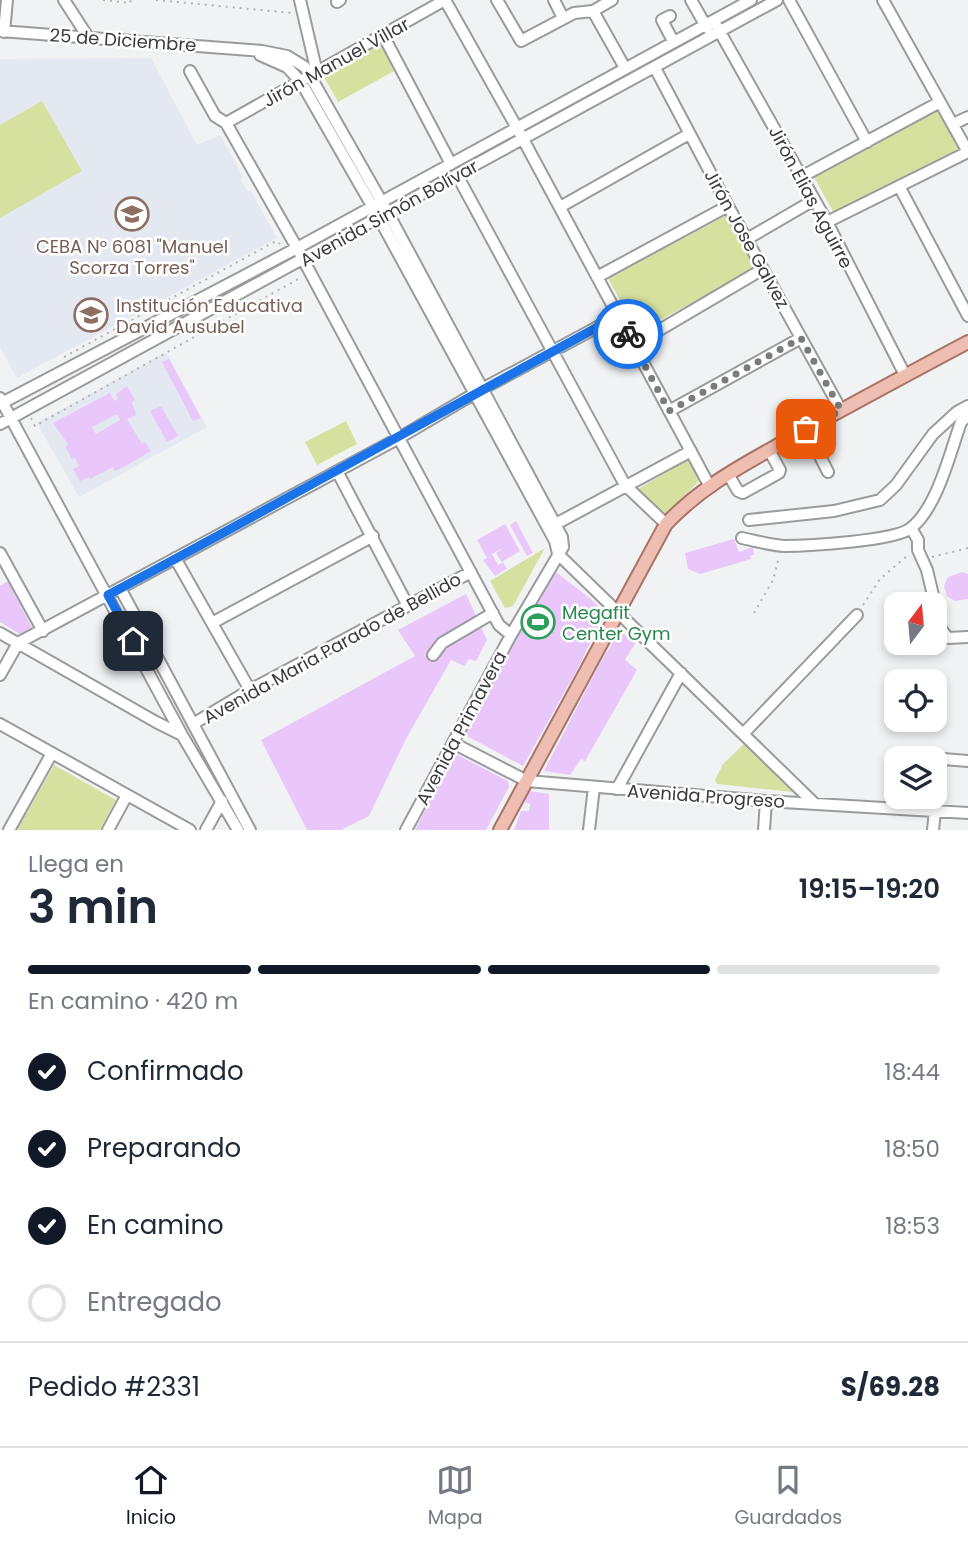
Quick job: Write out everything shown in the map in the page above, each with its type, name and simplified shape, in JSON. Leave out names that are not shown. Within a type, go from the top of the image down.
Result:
[{"type":"main road","points":[[500,830],[666,524],[687,501],[709,485],[806,429],[968,342]]},
{"type":"street","points":[[2,31],[7,0]]},
{"type":"street","points":[[64,0],[88,37]]},
{"type":"street","points":[[291,0],[303,15]]},
{"type":"street","points":[[300,0],[310,77],[473,394],[552,526]]},
{"type":"street","points":[[445,0],[709,485]]},
{"type":"street","name":"Jirón Manuel Villar","points":[[226,123],[445,0]]},
{"type":"street","points":[[497,0],[522,41],[574,12],[593,11],[612,0]]},
{"type":"street","points":[[554,0],[563,18]]},
{"type":"street","name":"Jirón Elias Aguirre","points":[[691,0],[709,22],[802,177],[905,375]]},
{"type":"street","name":"Avenida Simón Bolívar","points":[[1,402],[297,248],[751,0]]},
{"type":"street","name":"Avenida Simón Bolívar","points":[[0,424],[777,0]]},
{"type":"street","points":[[789,0],[867,142]]},
{"type":"street","points":[[827,222],[968,152],[883,0]]},
{"type":"street","points":[[593,11],[625,68]]},
{"type":"street","points":[[670,16],[662,20],[673,41]]},
{"type":"street","name":"25 de Diciembre","points":[[2,31],[245,50],[310,77]]},
{"type":"street","points":[[383,35],[451,164]]},
{"type":"street","name":"Jirón Jose Galvez","points":[[655,68],[841,410]]},
{"type":"street","points":[[190,71],[215,116],[226,123],[304,260],[499,625],[511,635]]},
{"type":"street","points":[[802,177],[940,102]]},
{"type":"street","points":[[953,124],[968,117]]},
{"type":"street","points":[[560,207],[689,134]]},
{"type":"street","points":[[457,175],[625,485],[666,524]]},
{"type":"street","points":[[900,186],[968,316]]},
{"type":"street","points":[[747,239],[814,200]]},
{"type":"street","points":[[597,277],[728,206]]},
{"type":"street","points":[[383,216],[484,388],[552,526],[558,554],[815,804]]},
{"type":"street","points":[[634,345],[763,269]]},
{"type":"street","points":[[0,675],[18,643],[618,316]]},
{"type":"street","points":[[669,411],[801,338]]},
{"type":"street","points":[[116,343],[124,357]]},
{"type":"street","points":[[1,402],[182,734],[238,830]]},
{"type":"street","points":[[749,520],[834,511],[880,500],[896,485],[933,434],[957,412],[968,406]]},
{"type":"street","points":[[742,538],[782,545],[825,544],[900,534],[911,528],[930,504],[961,422],[968,416]]},
{"type":"street","points":[[806,429],[828,472]]},
{"type":"street","points":[[729,474],[738,491],[743,493],[779,473],[780,470],[769,450]]},
{"type":"street","points":[[552,526],[691,451]]},
{"type":"street","points":[[337,471],[408,606]]},
{"type":"street","points":[[911,528],[918,540],[918,550],[927,570],[941,629],[948,638],[968,638]]},
{"type":"street","points":[[212,623],[373,536]]},
{"type":"street","points":[[0,553],[43,631]]},
{"type":"street","name":"Avenida Primavera","points":[[406,830],[558,554]]},
{"type":"street","points":[[175,558],[250,690]]},
{"type":"street","name":"Avenida Maria Parado de Bellido","points":[[193,724],[250,690],[471,572]]},
{"type":"street","points":[[120,588],[250,830]]},
{"type":"street","points":[[433,655],[442,643],[493,612]]},
{"type":"street","points":[[743,734],[857,615]]},
{"type":"street","points":[[0,633],[156,722],[182,734]]},
{"type":"street","points":[[617,789],[681,673]]},
{"type":"street","points":[[0,724],[190,830]]},
{"type":"street","name":"Avenida Progreso","points":[[453,743],[527,781],[766,801],[968,813]]},
{"type":"street","points":[[9,830],[52,753]]},
{"type":"street","points":[[933,830],[940,762],[968,761]]},
{"type":"street","points":[[589,830],[594,787]]},
{"type":"street","points":[[108,830],[127,795]]},
{"type":"street","points":[[206,830],[222,801]]},
{"type":"street","points":[[764,830],[766,801]]},
{"type":"path","points":[[103,0],[130,3],[131,0]]},
{"type":"path","points":[[156,0],[303,15]]},
{"type":"path","points":[[918,540],[933,558],[968,548]]},
{"type":"path","points":[[754,613],[774,580],[782,545]]},
{"type":"path","points":[[857,615],[880,579],[912,551]]},
{"type":"shaded area","name":"CEBA N° 6081 \"Manuel Scorza Torres\"","points":[[151,58],[197,145],[220,135],[243,176],[241,180],[247,190],[251,191],[277,238],[17,378],[0,348],[0,59]]},
{"type":"shaded area","points":[[166,352],[207,427],[79,497],[37,423]]},
{"type":"green space","points":[[380,43],[396,70],[338,102],[323,75]]},
{"type":"green space","points":[[42,101],[82,171],[0,218],[0,125]]},
{"type":"green space","points":[[939,109],[960,149],[835,215],[813,175]]},
{"type":"green space","points":[[727,215],[756,269],[637,332],[608,278]]},
{"type":"green space","points":[[346,421],[357,444],[317,465],[305,442]]},
{"type":"green space","points":[[687,460],[693,464],[701,479],[665,516],[639,493],[638,489]]},
{"type":"green space","points":[[545,548],[513,606],[505,608],[490,581]]},
{"type":"green space","points":[[744,744],[793,792],[717,784],[715,780],[723,764]]},
{"type":"green space","points":[[54,765],[116,800],[100,830],[17,830]]},
{"type":"building","points":[[169,359],[201,418],[193,421],[162,362]]},
{"type":"building","points":[[127,386],[135,400],[132,402],[136,415],[127,419],[142,444],[145,442],[151,451],[122,468],[114,471],[113,467],[80,481],[73,469],[79,466],[75,458],[72,459],[65,446],[68,445],[66,441],[53,423],[110,393],[114,401],[118,399],[116,394]],"holes":[[[117,414],[120,420],[96,434],[92,427]]]},
{"type":"building","points":[[161,406],[178,436],[167,442],[150,411]]},
{"type":"building","points":[[516,521],[533,553],[527,556],[510,525]]},
{"type":"building","points":[[505,524],[520,551],[502,562],[496,553],[505,547],[492,554],[498,565],[503,562],[507,569],[495,576],[483,560],[487,558],[477,540]]},
{"type":"building","points":[[734,539],[739,552],[753,547],[754,555],[750,556],[751,559],[700,574],[688,569],[685,553]]},
{"type":"building","points":[[556,572],[605,613],[577,670],[523,766],[465,735],[531,611]]},
{"type":"building","points":[[962,572],[968,574],[968,599],[955,601],[947,596],[944,586],[948,577]]},
{"type":"building","points":[[8,581],[32,628],[20,634],[0,622],[0,586]]},
{"type":"building","points":[[466,594],[487,640],[476,661],[469,659],[464,666],[451,660],[407,737],[369,816],[341,830],[307,830],[261,740],[415,656],[398,630]]},
{"type":"building","points":[[620,631],[636,642],[625,660],[637,670],[585,761],[581,759],[570,775],[544,771],[600,663]]},
{"type":"building","points":[[454,753],[508,781],[509,787],[486,830],[415,830]]},
{"type":"building","points":[[530,791],[549,794],[549,830],[514,830],[521,811],[529,811],[530,804],[525,802]]},
{"type":"way so far","points":[[628,334],[669,411],[801,338],[841,410],[806,429]]},
{"type":"place","name":"CEBA N° 6081 \"Manuel Scorza Torres\"","points":[[132,214]]},
{"type":"place","name":"Institución Educativa David Ausubel","points":[[91,315]]},
{"type":"place","name":"Megafit Center Gym","points":[[538,622]]},
{"type":"route","points":[[133,641],[108,595],[618,316],[628,334]]}]
